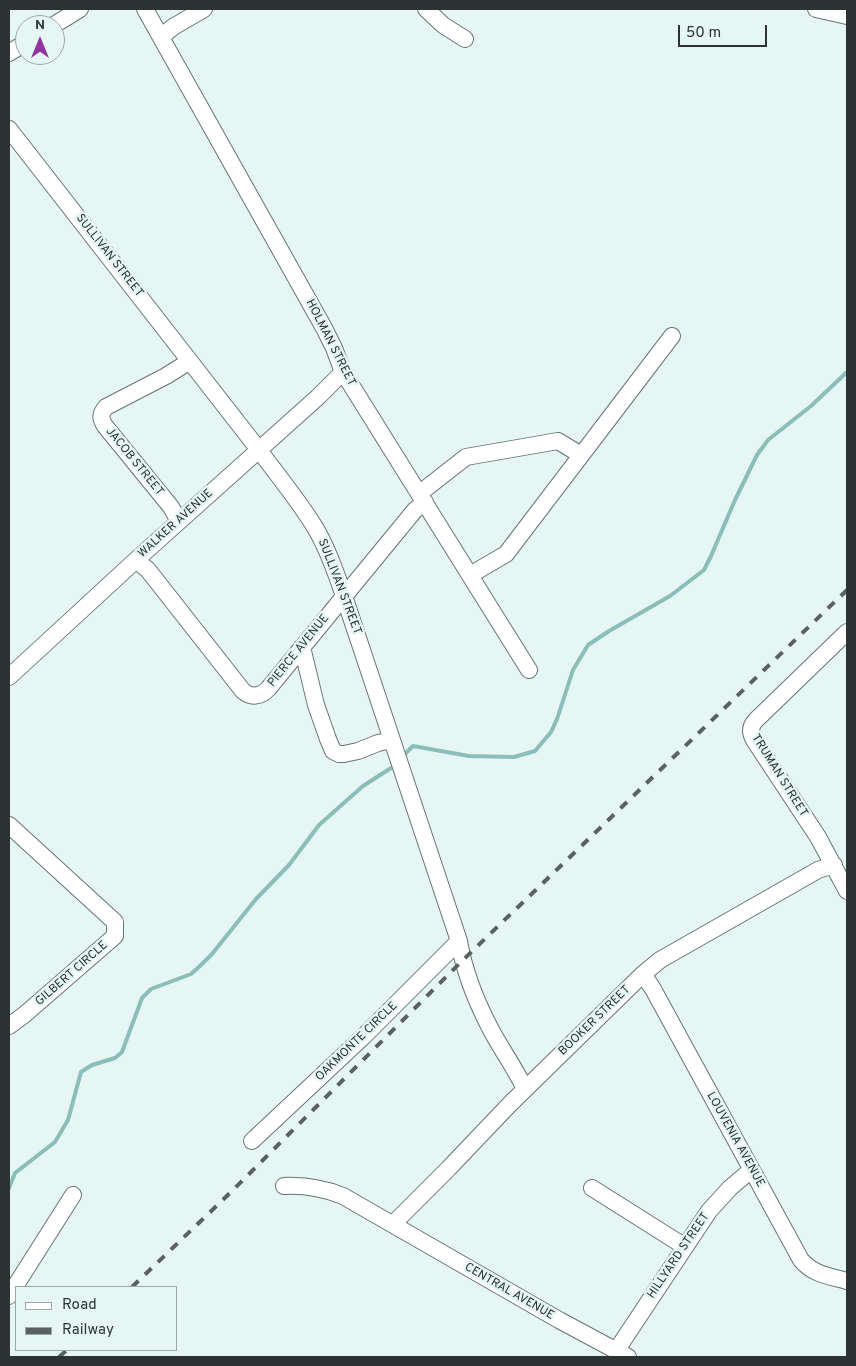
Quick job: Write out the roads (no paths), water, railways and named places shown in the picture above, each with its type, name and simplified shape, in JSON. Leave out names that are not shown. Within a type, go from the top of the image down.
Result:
[{"type":"street","points":[[65,18],[80,9]]},
{"type":"street","name":"HOLMAN STREET","points":[[145,9],[324,328],[343,372],[529,670]]},
{"type":"street","points":[[161,37],[173,27],[204,9]]},
{"type":"street","points":[[426,9],[443,25],[465,39]]},
{"type":"street","points":[[816,9],[847,16]]},
{"type":"street","name":"SULLIVAN STREET","points":[[9,129],[259,450],[316,529],[331,561],[344,596],[459,941],[462,961],[491,1029],[525,1089]]},
{"type":"street","points":[[470,575],[506,554],[672,336]]},
{"type":"street","name":"JACOB STREET","points":[[179,521],[171,507],[105,426],[101,416],[106,407],[166,376],[190,361]]},
{"type":"street","name":"WALKER AVENUE","points":[[9,677],[318,397],[343,372]]},
{"type":"street","name":"PIERCE AVENUE","points":[[136,560],[148,570],[246,693],[250,696],[256,696],[263,694],[415,510],[422,498],[466,457],[558,441],[581,456]]},
{"type":"street","name":"TRUMAN STREET","points":[[834,864],[754,740],[751,731],[755,721],[847,632]]},
{"type":"street","points":[[302,647],[316,705],[333,751],[344,754],[392,740]]},
{"type":"street","name":"GILBERT CIRCLE","points":[[9,825],[115,922],[115,936],[9,1026]]},
{"type":"street","points":[[834,864],[847,891]]},
{"type":"street","name":"BOOKER STREET","points":[[393,1224],[525,1089],[643,974],[660,960],[818,870],[834,864]]},
{"type":"street","name":"OAKMONTE CIRCLE","points":[[252,1141],[363,1037],[459,941]]},
{"type":"street","name":"LOUVENIA AVENUE","points":[[643,974],[801,1260],[808,1268],[818,1273],[847,1281]]},
{"type":"street","name":"HILLYARD STREET","points":[[622,1354],[686,1246],[714,1205],[751,1170]]},
{"type":"street","name":"CENTRAL AVENUE","points":[[284,1186],[308,1186],[343,1196],[419,1241],[622,1354]]},
{"type":"street","points":[[592,1188],[686,1246]]},
{"type":"street","points":[[15,1286],[73,1195]]},
{"type":"waterway","points":[[406,753],[413,746],[469,756],[514,757],[535,751],[551,732],[573,670],[588,645],[670,596],[704,570],[757,455],[768,440],[811,406],[847,372]]},
{"type":"waterway","points":[[9,1188],[15,1173],[55,1142],[68,1120],[81,1072],[92,1065],[115,1058],[122,1052],[142,998],[151,989],[191,974],[200,966],[212,954],[256,899],[289,865],[319,825],[363,786],[391,768]]},
{"type":"railway","points":[[133,1286],[231,1192],[462,961],[847,590]]},
{"type":"railway","points":[[59,1357],[66,1351]]}]
